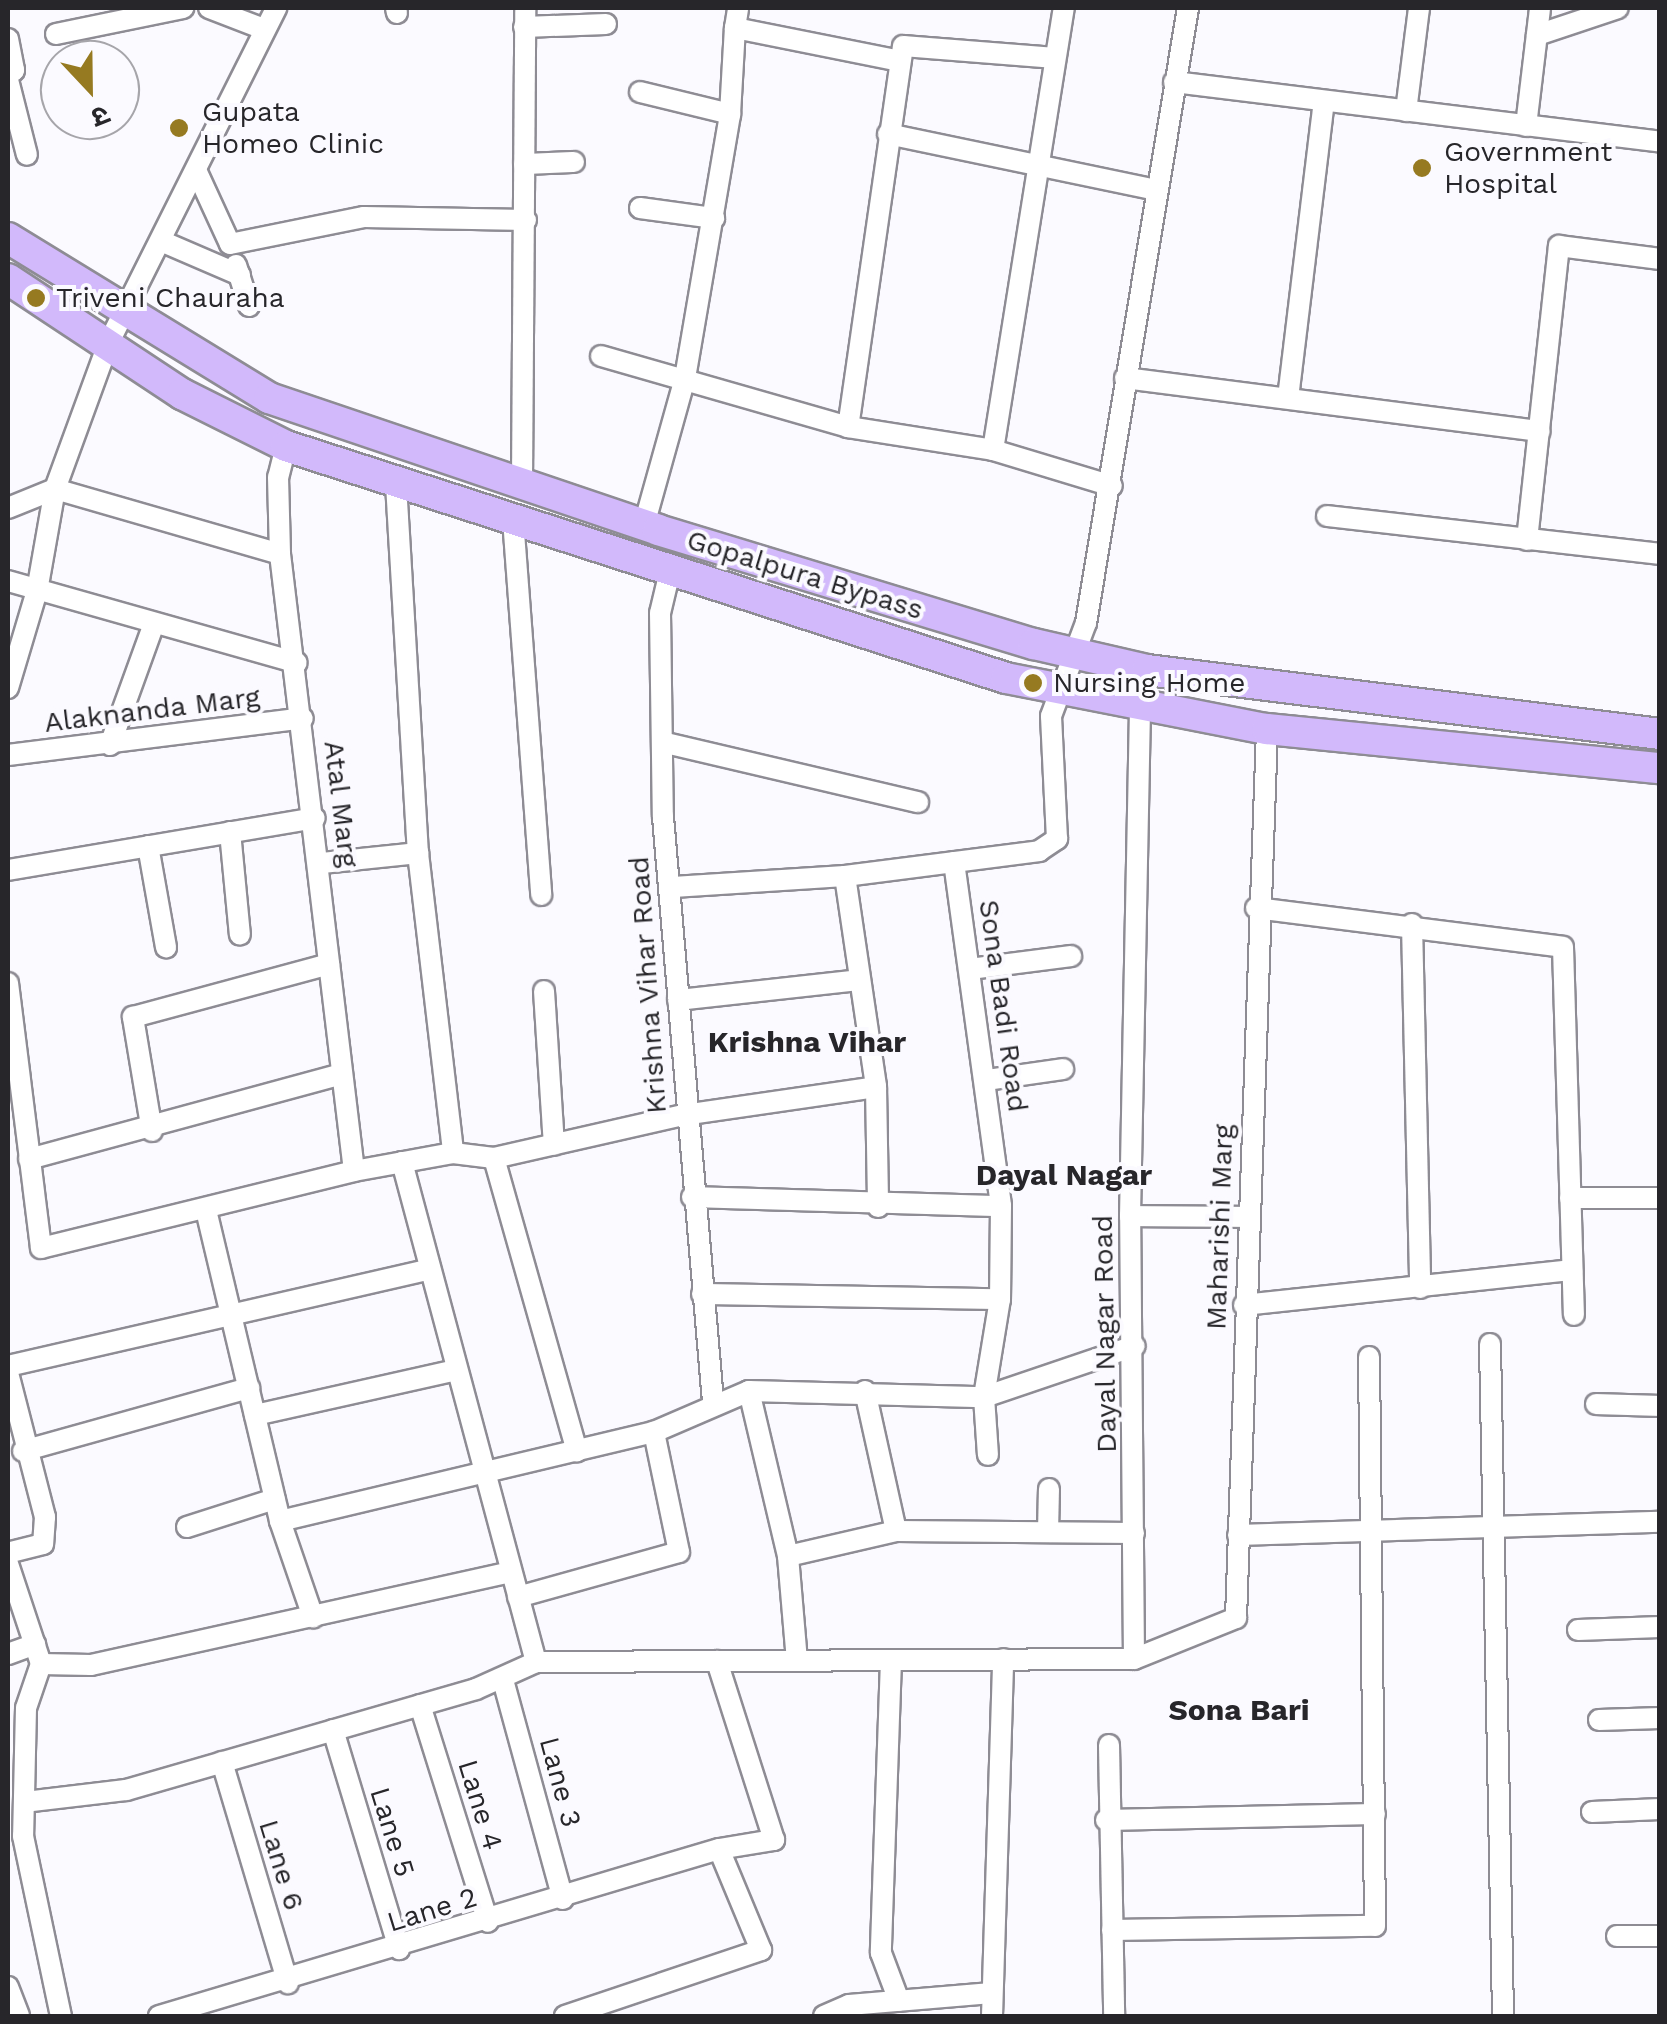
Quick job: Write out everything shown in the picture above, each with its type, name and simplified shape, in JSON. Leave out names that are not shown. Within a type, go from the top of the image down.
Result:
[{"type":"main road","name":"Gopalpura Bypass","points":[[8,238],[268,398],[644,525],[1076,654],[1148,670],[1660,734]]},
{"type":"main road","name":"Gopalpura Bypass","points":[[8,279],[182,394],[286,446],[396,484],[1062,691],[1140,710],[1268,729],[1660,768]]},
{"type":"street","points":[[56,34],[183,8]]},
{"type":"street","points":[[209,8],[264,29]]},
{"type":"street","points":[[8,688],[37,591],[55,489],[108,344],[276,8]]},
{"type":"street","points":[[993,450],[1035,165],[1064,8]]},
{"type":"street","points":[[672,887],[844,876],[954,862],[1039,851],[1057,838],[1051,716],[1076,654],[1112,486],[1125,378],[1188,8]]},
{"type":"street","points":[[1406,111],[1419,8]]},
{"type":"street","points":[[1526,126],[1540,8]]},
{"type":"street","points":[[1537,34],[1618,8]]},
{"type":"street","points":[[522,482],[525,17],[606,24]]},
{"type":"street","points":[[644,525],[685,378],[730,114],[736,18],[900,61]]},
{"type":"street","points":[[8,39],[14,70],[8,78],[27,155]]},
{"type":"street","points":[[848,427],[903,46],[1054,58]]},
{"type":"street","points":[[1174,82],[1660,142]]},
{"type":"street","points":[[640,92],[730,114]]},
{"type":"street","points":[[1288,398],[1324,101]]},
{"type":"street","points":[[888,134],[1156,190]]},
{"type":"street","points":[[524,164],[574,162]]},
{"type":"street","points":[[196,170],[230,244],[249,306]]},
{"type":"street","points":[[640,208],[714,218]]},
{"type":"street","points":[[230,244],[364,216],[526,220]]},
{"type":"street","points":[[160,241],[240,275]]},
{"type":"street","points":[[1527,540],[1559,246],[1660,259]]},
{"type":"street","points":[[600,356],[848,427],[993,450],[1112,486]]},
{"type":"street","points":[[1125,378],[1540,431]]},
{"type":"street","name":"Atal Marg","points":[[286,446],[278,478],[280,554],[298,663],[322,862],[338,1075],[354,1171]]},
{"type":"street","points":[[396,484],[418,853],[452,1153]]},
{"type":"street","points":[[8,508],[55,489],[280,554]]},
{"type":"street","points":[[1327,516],[1660,554]]},
{"type":"street","points":[[513,519],[541,895]]},
{"type":"street","name":"Krishna Vihar Road","points":[[671,567],[660,613],[666,743],[663,817],[672,887],[684,1115],[712,1401]]},
{"type":"street","points":[[8,581],[153,626],[298,663]]},
{"type":"street","points":[[110,745],[153,626]]},
{"type":"street","name":"Dayal Nagar Road","points":[[1134,1659],[1135,1346],[1130,1216],[1140,710]]},
{"type":"street","name":"Alaknanda Marg","points":[[8,755],[303,718]]},
{"type":"street","name":"Maharishi Marg","points":[[1134,1659],[1236,1618],[1256,908],[1268,729]]},
{"type":"street","points":[[666,743],[918,802]]},
{"type":"street","points":[[8,870],[315,818]]},
{"type":"street","points":[[230,832],[240,935]]},
{"type":"street","points":[[148,846],[166,948]]},
{"type":"street","points":[[322,862],[418,853]]},
{"type":"street","name":"Sona Badi Road","points":[[954,862],[987,1080],[1001,1206],[1000,1300],[984,1397],[988,1455]]},
{"type":"street","points":[[844,876],[876,1086],[878,1207]]},
{"type":"street","points":[[1256,908],[1412,924],[1563,947],[1574,1316]]},
{"type":"street","points":[[1412,924],[1420,1288]]},
{"type":"street","points":[[970,969],[1070,956]]},
{"type":"street","points":[[152,1131],[133,1018],[329,964]]},
{"type":"street","points":[[678,1000],[860,980]]},
{"type":"street","points":[[8,983],[41,1248],[354,1171],[452,1153],[494,1158],[684,1115],[876,1086]]},
{"type":"street","points":[[544,991],[554,1146]]},
{"type":"street","points":[[987,1080],[1063,1069]]},
{"type":"street","points":[[29,1159],[152,1131],[338,1075]]},
{"type":"street","points":[[494,1158],[577,1451]]},
{"type":"street","points":[[402,1162],[536,1662]]},
{"type":"street","points":[[692,1197],[878,1207],[1001,1206]]},
{"type":"street","points":[[1570,1198],[1660,1198]]},
{"type":"street","points":[[206,1210],[280,1521],[313,1617]]},
{"type":"street","points":[[1130,1216],[1248,1217]]},
{"type":"street","points":[[8,1366],[232,1318],[430,1269]]},
{"type":"street","points":[[1244,1305],[1572,1270]]},
{"type":"street","points":[[702,1294],[1000,1300]]},
{"type":"street","points":[[1490,1344],[1503,2016]]},
{"type":"street","points":[[280,1521],[654,1432],[712,1401],[749,1391],[984,1397],[1114,1347],[1135,1346]]},
{"type":"street","points":[[1112,1930],[1374,1926],[1369,1357]]},
{"type":"street","points":[[255,1415],[456,1370]]},
{"type":"street","points":[[8,1374],[22,1451],[44,1517],[43,1544],[8,1553]]},
{"type":"street","points":[[22,1451],[248,1388]]},
{"type":"street","points":[[749,1391],[788,1556],[798,1660]]},
{"type":"street","points":[[865,1391],[896,1531]]},
{"type":"street","points":[[1596,1404],[1660,1406]]},
{"type":"street","points":[[518,1596],[680,1552],[654,1432]]},
{"type":"street","points":[[1048,1489],[1048,1532]]},
{"type":"street","points":[[188,1528],[275,1499]]},
{"type":"street","points":[[1238,1535],[1372,1536],[1660,1522]]},
{"type":"street","points":[[788,1556],[896,1531],[1134,1533]]},
{"type":"street","points":[[8,1564],[38,1654],[26,1708],[24,1802],[34,1910],[62,2016]]},
{"type":"street","points":[[8,1654],[38,1654],[91,1665],[511,1572]]},
{"type":"street","points":[[1578,1630],[1660,1627]]},
{"type":"street","points":[[992,2016],[1002,1659]]},
{"type":"street","points":[[24,1802],[126,1790],[503,1680],[536,1662],[1134,1659]]},
{"type":"street","points":[[891,1660],[880,1953],[898,2001]]},
{"type":"street","name":"Lane 2","points":[[160,2016],[399,1950],[719,1849],[774,1840],[717,1661]]},
{"type":"street","name":"Lane 3","points":[[503,1680],[564,1899]]},
{"type":"street","name":"Lane 4","points":[[420,1705],[488,1922]]},
{"type":"street","points":[[1600,1720],[1660,1718]]},
{"type":"street","name":"Lane 5","points":[[333,1730],[399,1950]]},
{"type":"street","points":[[1109,1745],[1106,1820],[1114,2016]]},
{"type":"street","name":"Lane 6","points":[[222,1762],[288,1983]]},
{"type":"street","points":[[1592,1812],[1660,1809]]},
{"type":"street","points":[[1106,1820],[1374,1814]]},
{"type":"street","points":[[565,2016],[761,1950],[719,1849]]},
{"type":"street","points":[[1617,1936],[1660,1936]]},
{"type":"street","points":[[8,1987],[19,2016]]},
{"type":"street","points":[[824,2016],[898,2001],[991,1993]]},
{"type":"place","name":"Gupata Homeo Clinic","points":[[179,128]]},
{"type":"place","name":"Government Hospital","points":[[1422,168]]},
{"type":"place","name":"Triveni Chauraha","points":[[36,298]]},
{"type":"place","name":"Nursing Home","points":[[1033,683]]},
{"type":"district","name":"Krishna Vihar","points":[[807,1042]]},
{"type":"district","name":"Dayal Nagar","points":[[1064,1175]]},
{"type":"district","name":"Sona Bari","points":[[1239,1710]]}]
